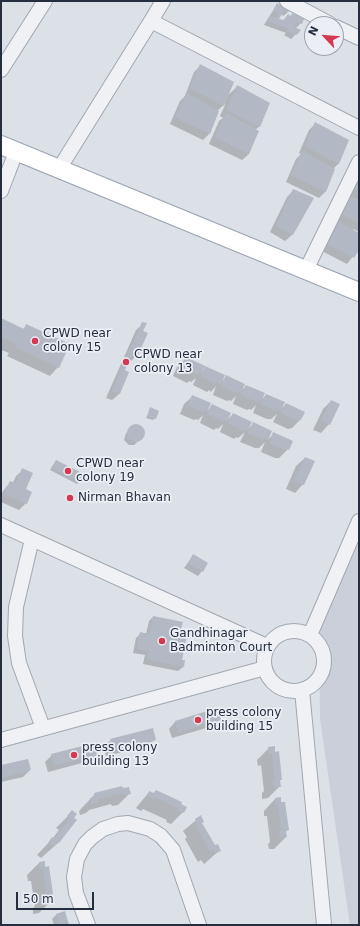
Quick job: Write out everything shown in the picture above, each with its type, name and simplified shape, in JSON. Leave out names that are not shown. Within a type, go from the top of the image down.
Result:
[{"type":"main road","points":[[9,148],[359,292]]},
{"type":"street","points":[[1,70],[44,1]]},
{"type":"street","points":[[60,169],[163,1]]},
{"type":"street","points":[[287,1],[315,16]]},
{"type":"street","points":[[151,21],[359,128]]},
{"type":"street","points":[[344,31],[359,38]]},
{"type":"street","points":[[1,191],[9,148]]},
{"type":"street","points":[[306,270],[359,162]]},
{"type":"street","points":[[310,635],[359,521]]},
{"type":"street","points":[[1,525],[267,646]]},
{"type":"street","points":[[32,539],[16,607],[15,636],[20,663],[43,728]]},
{"type":"street","points":[[296,630],[310,635],[317,640],[322,648],[325,664],[320,678],[313,685],[302,690],[291,691],[274,684],[266,673],[263,661],[267,646],[274,637],[283,632],[296,630]]},
{"type":"street","points":[[1,740],[265,668]]},
{"type":"street","points":[[302,690],[324,925]]},
{"type":"street","points":[[88,925],[76,893],[74,877],[77,859],[85,844],[103,829],[118,824],[128,823],[150,828],[161,836],[173,850],[199,925]]},
{"type":"shaded area","points":[[359,530],[359,925],[350,925],[320,719],[319,620]]},
{"type":"building","points":[[277,3],[290,10],[288,12],[284,10],[279,19],[284,20],[288,14],[290,16],[293,13],[304,19],[302,24],[296,21],[294,27],[301,30],[297,35],[287,31],[289,29],[268,21],[270,15],[276,18],[279,13],[273,11]]},
{"type":"building","points":[[200,64],[234,82],[224,106],[190,88]]},
{"type":"building","points":[[237,85],[270,103],[260,127],[226,110]]},
{"type":"building","points":[[186,93],[219,111],[210,134],[175,117]]},
{"type":"building","points":[[226,113],[259,131],[249,154],[215,137]]},
{"type":"building","points":[[315,122],[349,140],[339,164],[305,146]]},
{"type":"building","points":[[302,151],[335,169],[326,192],[291,175]]},
{"type":"building","points":[[359,171],[359,191],[351,187]]},
{"type":"building","points":[[293,189],[314,198],[293,235],[276,226]]},
{"type":"building","points":[[348,195],[359,200],[359,223],[338,213]]},
{"type":"building","points":[[337,221],[359,233],[359,250],[354,258],[324,242]]},
{"type":"building","name":"CPWD near colony 15","points":[[1,318],[24,329],[26,324],[70,344],[59,368],[15,347],[16,344],[1,337]]},
{"type":"building","name":"CPWD near colony 13","points":[[142,322],[147,323],[143,331],[148,333],[138,355],[133,352],[125,370],[129,372],[120,394],[112,391]]},
{"type":"building","points":[[186,357],[205,366],[201,374],[198,373],[197,375],[181,367]]},
{"type":"building","points":[[205,366],[225,375],[221,384],[217,382],[216,384],[201,377]]},
{"type":"building","points":[[226,375],[245,384],[241,393],[238,391],[237,393],[221,386]]},
{"type":"building","points":[[246,385],[265,393],[261,402],[258,400],[257,402],[241,395]]},
{"type":"building","points":[[266,394],[285,402],[281,411],[277,411],[261,404]]},
{"type":"building","points":[[192,395],[211,403],[207,412],[204,410],[203,412],[188,405]]},
{"type":"building","points":[[331,400],[340,404],[330,425],[321,421]]},
{"type":"building","points":[[286,403],[305,412],[301,420],[298,419],[297,421],[281,413]]},
{"type":"building","points":[[212,404],[231,413],[227,421],[223,421],[207,414]]},
{"type":"building","points":[[150,407],[159,411],[156,419],[147,416]]},
{"type":"building","points":[[233,413],[252,422],[248,430],[244,429],[244,431],[228,423]]},
{"type":"building","points":[[253,422],[272,431],[268,440],[265,438],[264,440],[248,433]]},
{"type":"building","points":[[136,424],[142,427],[145,433],[142,439],[136,442],[130,439],[127,433],[130,427]]},
{"type":"building","points":[[273,432],[293,441],[289,450],[286,448],[285,450],[269,443]]},
{"type":"building","points":[[305,457],[315,461],[304,485],[294,481]]},
{"type":"building","name":"CPWD near colony 19","points":[[56,460],[84,474],[80,482],[51,468]]},
{"type":"building","points":[[22,468],[33,473],[26,489],[32,492],[27,504],[4,494],[10,481],[16,483]]},
{"type":"building","points":[[193,554],[208,563],[203,572],[188,563]]},
{"type":"building","name":"Gandhinagar Badminton Court","points":[[153,616],[183,622],[181,629],[188,630],[182,660],[185,660],[184,667],[147,659],[149,651],[137,649],[140,632],[149,634]]},
{"type":"building","name":"press colony building 15","points":[[217,708],[221,720],[178,732],[175,721]]},
{"type":"building","points":[[153,728],[156,740],[113,750],[110,739]]},
{"type":"building","name":"press colony building 13","points":[[94,743],[97,755],[54,766],[51,754]]},
{"type":"building","points":[[275,746],[275,752],[279,751],[282,780],[280,780],[281,787],[274,787],[273,780],[275,780],[272,754],[269,754],[268,747]]},
{"type":"building","points":[[28,759],[31,770],[1,778],[1,765]]},
{"type":"building","points":[[122,786],[123,788],[129,787],[131,794],[124,795],[123,793],[98,799],[99,802],[91,804],[90,798],[95,797],[94,793]]},
{"type":"building","points":[[156,790],[182,802],[181,804],[187,807],[184,813],[177,810],[178,808],[155,797],[154,799],[147,796],[149,791],[154,793]]},
{"type":"building","points":[[281,797],[281,802],[285,802],[289,830],[286,831],[287,837],[280,838],[279,831],[281,831],[278,805],[276,805],[275,798]]},
{"type":"building","points":[[72,810],[77,814],[74,818],[77,820],[59,843],[57,842],[53,847],[48,843],[52,837],[54,839],[70,818],[67,816]]},
{"type":"building","points":[[201,815],[204,822],[202,823],[215,845],[218,844],[221,851],[216,853],[213,849],[210,851],[196,826],[198,825],[195,819]]},
{"type":"building","points":[[45,861],[45,867],[49,866],[53,894],[51,895],[52,901],[45,902],[44,895],[46,895],[43,869],[40,870],[39,862]]},
{"type":"building","points":[[65,911],[69,925],[60,925],[56,914]]},
{"type":"place","name":"CPWD near colony 15","points":[[35,341]]},
{"type":"place","name":"CPWD near colony 13","points":[[126,362]]},
{"type":"place","name":"CPWD near colony 19","points":[[68,471]]},
{"type":"place","name":"Nirman Bhavan","points":[[70,498]]},
{"type":"place","name":"Gandhinagar Badminton Court","points":[[162,641]]},
{"type":"place","name":"press colony building 15","points":[[198,720]]},
{"type":"place","name":"press colony building 13","points":[[74,755]]}]
